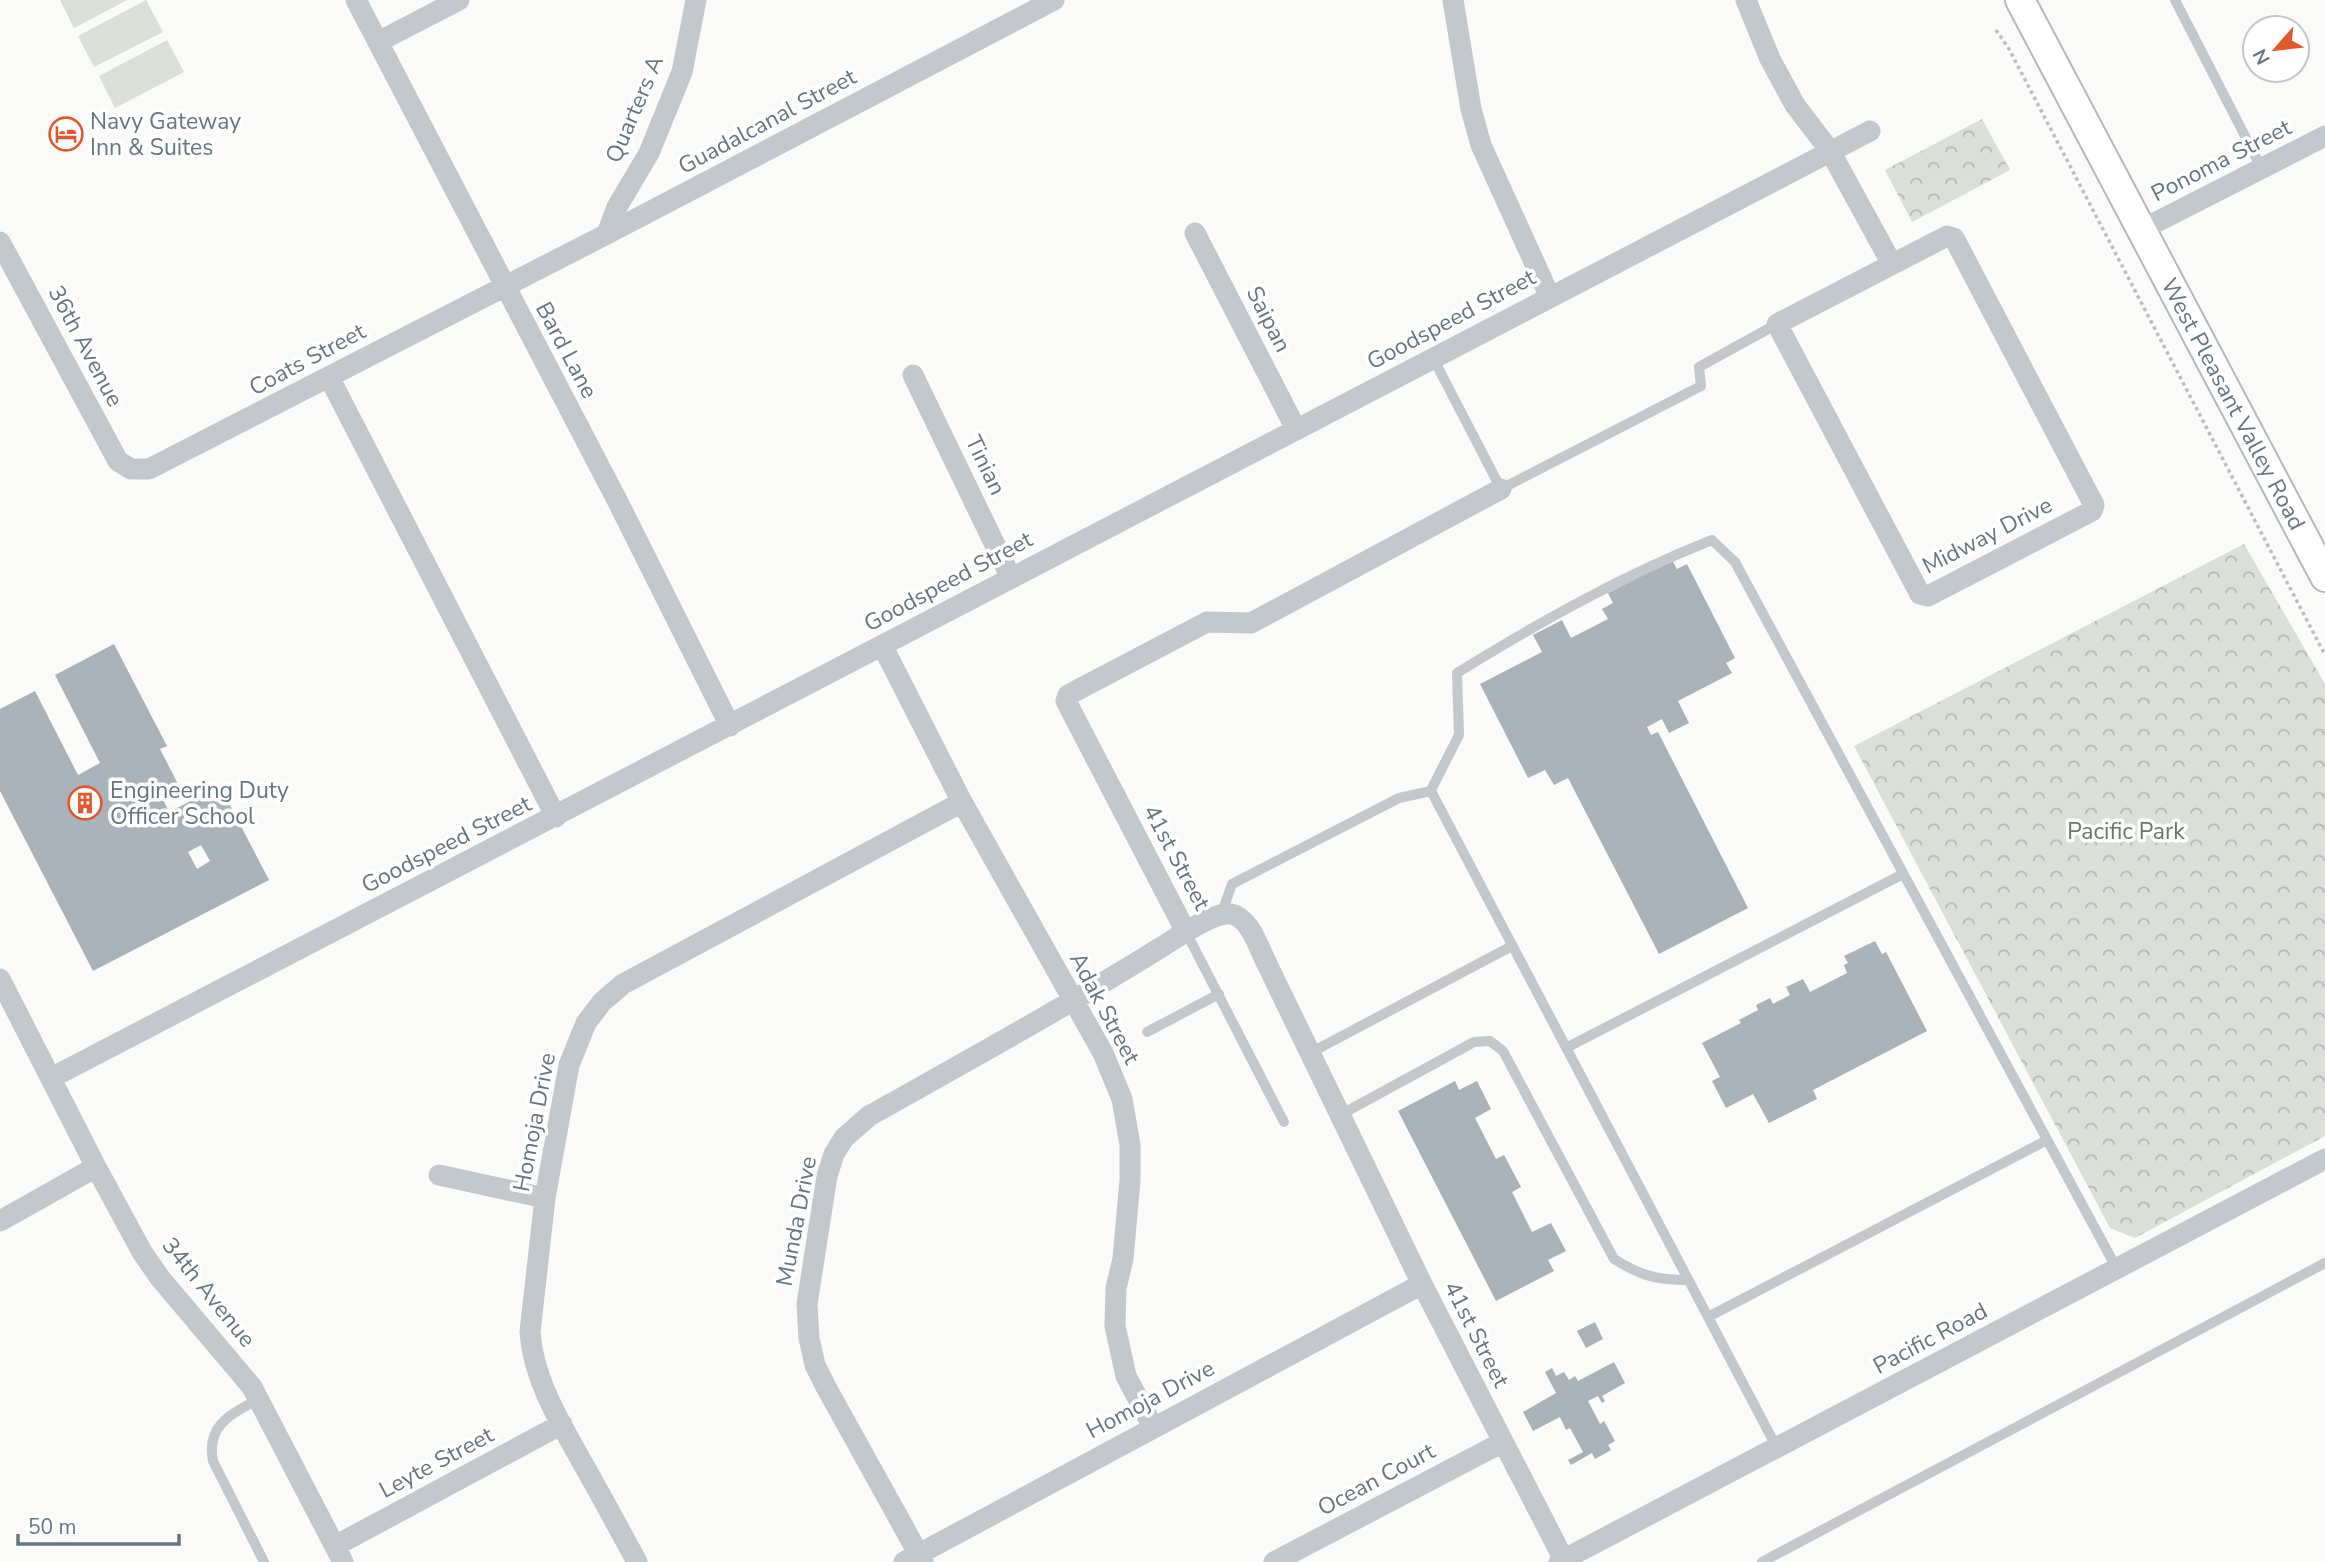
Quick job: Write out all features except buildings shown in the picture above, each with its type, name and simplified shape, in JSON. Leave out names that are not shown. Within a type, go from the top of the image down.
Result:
[{"type":"street","name":"Bard Lane","points":[[356,0],[618,502],[730,726]]},
{"type":"street","points":[[378,42],[459,0]]},
{"type":"street","name":"Quarters A","points":[[607,234],[617,207],[649,153],[682,72],[696,0]]},
{"type":"street","name":"Guadalcanal Street","points":[[504,286],[1054,0]]},
{"type":"street","points":[[1453,0],[1471,109],[1481,145],[1550,297]]},
{"type":"street","points":[[1746,0],[1770,59],[1795,104],[1830,152],[1892,264]]},
{"type":"street","name":"West Pleasant Valley Road","points":[[2020,0],[2325,578]]},
{"type":"street","name":"Goodspeed Street","points":[[51,1078],[1870,131]]},
{"type":"street","name":"Ponoma Street","points":[[2141,230],[2325,136]]},
{"type":"street","name":"Saipan","points":[[1195,233],[1296,429]]},
{"type":"street","name":"Midway Drive","points":[[1947,236],[1954,238],[2094,505],[2092,511],[1928,596],[1920,594],[1777,324],[1892,264],[1947,236]]},
{"type":"street","name":"36th Avenue","points":[[0,242],[118,461],[131,469]]},
{"type":"street","name":"Coats Street","points":[[131,469],[156,467],[504,286]]},
{"type":"street","name":"Tinian","points":[[913,375],[1011,578]]},
{"type":"street","points":[[329,377],[556,817]]},
{"type":"street","name":"41st Street","points":[[1501,489],[1251,623],[1207,622],[1068,695],[1066,701],[1186,932],[1221,915],[1231,914],[1246,923],[1422,1284],[1562,1561]]},
{"type":"street","name":"Adak Street","points":[[882,645],[962,802],[1114,1076],[1127,1122],[1130,1145],[1130,1180],[1123,1259],[1116,1288],[1115,1326],[1126,1376],[1153,1427]]},
{"type":"street","name":"Homoja Drive","points":[[637,1562],[562,1424],[531,1351],[530,1332],[545,1198],[569,1065],[586,1023],[602,1002],[634,977],[962,802]]},
{"type":"street","name":"Munda Drive","points":[[915,1559],[815,1365],[809,1338],[807,1304],[827,1176],[834,1154],[844,1138],[869,1116],[1073,1002],[1186,932]]},
{"type":"street","name":"34th Avenue","points":[[0,979],[142,1252],[160,1278],[222,1350],[259,1399],[339,1554]]},
{"type":"street","name":"Pacific Road","points":[[1562,1561],[2325,1159]]},
{"type":"street","points":[[1,1216],[96,1167]]},
{"type":"street","points":[[439,1175],[545,1198]]},
{"type":"street","name":"Homoja Drive","points":[[915,1559],[1153,1427],[1422,1284]]},
{"type":"street","name":"Leyte Street","points":[[339,1554],[562,1424]]},
{"type":"street","name":"Ocean Court","points":[[1274,1562],[1503,1442]]},
{"type":"lane","points":[[2175,0],[2262,169]]},
{"type":"lane","points":[[1433,358],[1501,489],[1701,386],[1699,366],[1777,324]]},
{"type":"lane","points":[[1430,792],[1459,736],[1457,673],[1507,642],[1661,560],[1712,540],[1735,562],[2117,1269]]},
{"type":"lane","points":[[1221,915],[1231,884],[1399,798],[1430,792]]},
{"type":"lane","points":[[1430,792],[1777,1448]]},
{"type":"lane","points":[[1566,1048],[1903,874]]},
{"type":"lane","points":[[1186,932],[1284,1122]]},
{"type":"lane","points":[[1310,1053],[1512,946]]},
{"type":"lane","points":[[1147,1032],[1219,994]]},
{"type":"lane","points":[[1340,1115],[1474,1042],[1490,1041],[1503,1051],[1614,1259],[1636,1273],[1661,1280],[1688,1280]]},
{"type":"lane","points":[[1708,1317],[2047,1139]]},
{"type":"lane","points":[[1762,1562],[2325,1263]]},
{"type":"lane","points":[[259,1399],[237,1410],[217,1427],[211,1449],[213,1461],[264,1562]]},
{"type":"path","points":[[1996,30],[2325,655]]},
{"type":"green space","points":[[60,0],[127,0],[74,28]]},
{"type":"green space","points":[[146,0],[163,32],[94,67],[78,36]]},
{"type":"green space","points":[[167,40],[184,72],[115,108],[99,76]]},
{"type":"green space","points":[[1982,119],[2010,170],[1912,222],[1885,170]]},
{"type":"green space","name":"Pacific Park","points":[[2244,544],[2325,684],[2325,1136],[2135,1238],[2110,1228],[1854,746]]},
{"type":"place","name":"Navy Gateway Inn & Suites","points":[[66,134]]},
{"type":"place","name":"Engineering Duty Officer School","points":[[85,803]]}]
